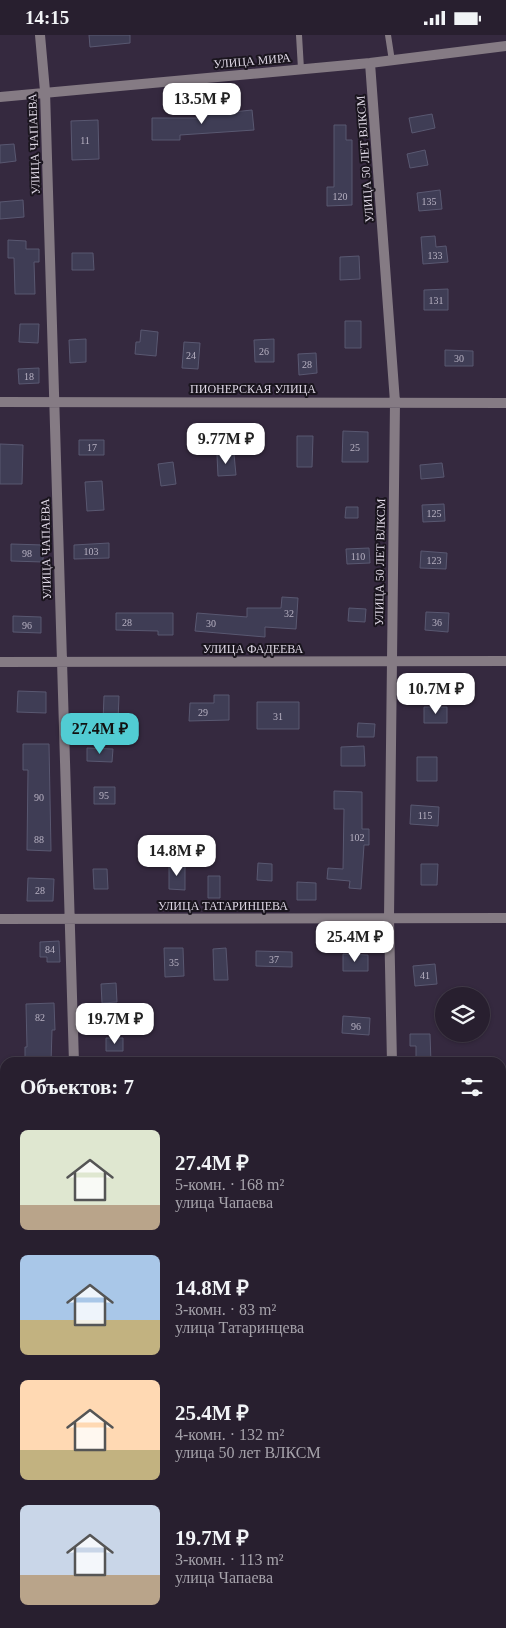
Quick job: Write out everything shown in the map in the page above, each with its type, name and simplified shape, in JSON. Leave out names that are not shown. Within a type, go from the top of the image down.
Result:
[{"type":"street","name":"УЛИЦА ЧАПАЕВА","points":[[40,35],[45,91],[62,662],[72,919],[74,1057]]},
{"type":"street","name":"УЛИЦА МИРА","points":[[0,97],[45,91],[392,61],[506,46]]},
{"type":"street","name":"УЛИЦА 50 ЛЕТ ВЛКСМ","points":[[370,63],[395,402],[390,918],[392,1057]]},
{"type":"street","name":"ПИОНЕРСКАЯ УЛИЦА","points":[[0,402],[506,403]]},
{"type":"street","name":"УЛИЦА ФАДЕЕВА","points":[[0,662],[506,661]]},
{"type":"street","name":"УЛИЦА ТАТАРИНЦЕВА","points":[[0,919],[506,917]]},
{"type":"lane","points":[[299,35],[301,69]]},
{"type":"lane","points":[[388,35],[392,61]]},
{"type":"building","points":[[89,35],[130,35],[130,43],[90,47]]},
{"type":"building","points":[[252,110],[254,130],[180,135],[180,140],[152,140],[152,118],[205,118],[204,115]]},
{"type":"building","points":[[432,114],[435,128],[412,133],[409,118]]},
{"type":"building","points":[[98,120],[99,159],[72,160],[71,121]]},
{"type":"building","points":[[334,125],[346,125],[346,140],[352,140],[352,205],[327,206],[327,187],[334,187]]},
{"type":"building","points":[[14,144],[16,161],[0,163],[0,145]]},
{"type":"building","points":[[425,150],[428,165],[410,168],[407,154]]},
{"type":"building","points":[[440,190],[442,209],[419,211],[417,193]]},
{"type":"building","points":[[23,200],[24,217],[0,219],[0,202]]},
{"type":"building","points":[[435,236],[436,247],[446,246],[448,262],[423,264],[421,237]]},
{"type":"building","points":[[8,240],[26,241],[26,249],[39,249],[39,262],[34,262],[35,294],[15,294],[14,258],[8,258]]},
{"type":"building","points":[[72,253],[93,253],[94,270],[72,270]]},
{"type":"building","points":[[359,256],[360,279],[340,280],[340,257]]},
{"type":"building","points":[[448,289],[448,310],[424,310],[424,290]]},
{"type":"building","points":[[345,321],[361,321],[361,348],[345,348]]},
{"type":"building","points":[[20,324],[39,324],[38,343],[19,342]]},
{"type":"building","points":[[141,330],[158,332],[156,356],[135,354],[136,342],[140,342]]},
{"type":"building","points":[[86,339],[86,362],[70,363],[69,340]]},
{"type":"building","points":[[274,339],[274,362],[255,362],[254,340]]},
{"type":"building","points":[[184,342],[200,343],[198,369],[182,368]]},
{"type":"building","points":[[445,350],[473,351],[473,366],[445,366]]},
{"type":"building","points":[[316,353],[317,373],[299,375],[298,354]]},
{"type":"building","points":[[39,368],[39,383],[19,384],[18,369]]},
{"type":"building","points":[[343,431],[368,432],[368,462],[342,462]]},
{"type":"building","points":[[297,436],[313,436],[312,467],[297,467]]},
{"type":"building","points":[[79,440],[104,440],[104,455],[79,455]]},
{"type":"building","points":[[0,444],[23,445],[22,484],[0,484]]},
{"type":"building","points":[[234,454],[236,475],[218,476],[217,455]]},
{"type":"building","points":[[173,462],[176,484],[161,486],[158,464]]},
{"type":"building","points":[[442,463],[444,477],[421,479],[420,465]]},
{"type":"building","points":[[102,481],[104,510],[87,511],[85,482]]},
{"type":"building","points":[[444,504],[445,521],[423,522],[422,505]]},
{"type":"building","points":[[346,507],[358,507],[358,518],[345,518]]},
{"type":"building","points":[[109,543],[109,558],[74,559],[74,545]]},
{"type":"building","points":[[11,544],[43,545],[43,562],[11,561]]},
{"type":"building","points":[[369,548],[370,563],[347,564],[346,549]]},
{"type":"building","points":[[421,551],[447,553],[446,569],[420,568]]},
{"type":"building","points":[[282,597],[298,598],[296,629],[265,627],[265,637],[195,631],[197,613],[247,617],[247,608],[281,608]]},
{"type":"building","points":[[349,608],[366,609],[365,622],[348,621]]},
{"type":"building","points":[[426,612],[449,613],[448,632],[425,630]]},
{"type":"building","points":[[116,613],[173,613],[173,635],[158,635],[158,631],[116,630]]},
{"type":"building","points":[[13,616],[41,617],[41,633],[13,632]]},
{"type":"building","points":[[18,691],[46,692],[46,713],[17,712]]},
{"type":"building","points":[[214,695],[229,695],[229,720],[189,721],[190,703],[214,703]]},
{"type":"building","points":[[104,696],[119,696],[118,721],[103,721]]},
{"type":"building","points":[[257,702],[299,702],[299,729],[257,729]]},
{"type":"building","points":[[424,707],[447,707],[447,723],[424,723]]},
{"type":"building","points":[[358,723],[375,724],[374,737],[357,737]]},
{"type":"building","points":[[23,744],[49,744],[51,851],[27,850],[28,770],[23,770]]},
{"type":"building","points":[[364,746],[365,766],[341,766],[341,747]]},
{"type":"building","points":[[87,748],[113,749],[112,762],[87,761]]},
{"type":"building","points":[[417,757],[437,757],[437,781],[417,781]]},
{"type":"building","points":[[94,787],[115,787],[115,804],[94,804]]},
{"type":"building","points":[[334,791],[362,792],[362,829],[369,829],[369,845],[364,845],[361,889],[349,888],[350,881],[327,879],[328,868],[343,869],[344,809],[334,809]]},
{"type":"building","points":[[411,805],[439,807],[438,826],[410,824]]},
{"type":"building","points":[[258,863],[272,864],[272,881],[257,880]]},
{"type":"building","points":[[169,864],[185,864],[185,890],[169,889]]},
{"type":"building","points":[[421,864],[438,864],[437,885],[421,885]]},
{"type":"building","points":[[93,869],[107,869],[108,889],[94,889]]},
{"type":"building","points":[[208,876],[220,876],[220,898],[208,898]]},
{"type":"building","points":[[28,878],[54,879],[53,901],[27,901]]},
{"type":"building","points":[[297,882],[316,883],[316,900],[297,900]]},
{"type":"building","points":[[59,941],[60,962],[47,962],[47,957],[40,957],[40,942]]},
{"type":"building","points":[[164,948],[183,948],[184,976],[165,977]]},
{"type":"building","points":[[226,948],[228,980],[214,980],[213,949]]},
{"type":"building","points":[[256,951],[292,952],[292,967],[256,966]]},
{"type":"building","points":[[343,954],[368,955],[368,971],[343,971]]},
{"type":"building","points":[[435,964],[437,984],[415,986],[413,966]]},
{"type":"building","points":[[116,983],[117,1002],[102,1003],[101,984]]},
{"type":"building","points":[[54,1003],[55,1030],[52,1030],[51,1057],[25,1057],[25,1047],[27,1047],[26,1004]]},
{"type":"building","points":[[343,1016],[370,1018],[369,1035],[342,1033]]},
{"type":"building","points":[[410,1034],[430,1034],[431,1057],[416,1057],[416,1046],[410,1046]]},
{"type":"building","points":[[106,1038],[123,1038],[123,1051],[106,1051]]}]
